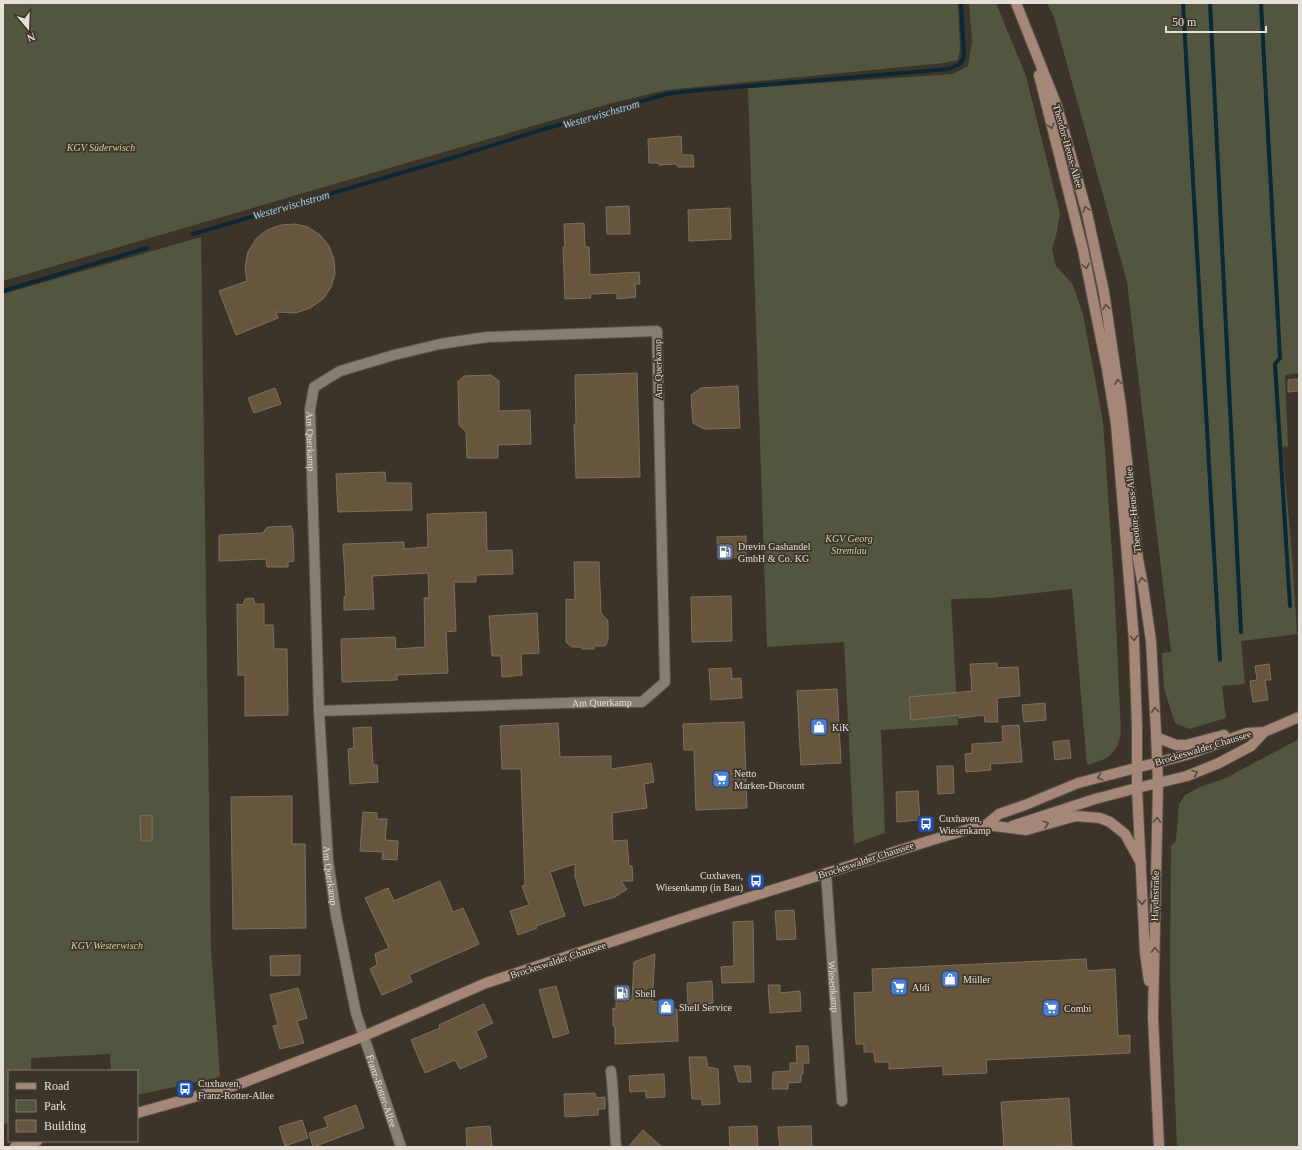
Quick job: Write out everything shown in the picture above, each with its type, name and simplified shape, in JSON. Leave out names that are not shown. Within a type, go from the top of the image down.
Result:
[{"type":"street","name":"Theodor-Heuss-Allee","points":[[1016,3],[1057,106],[1087,213],[1104,292],[1121,407],[1138,559],[1144,586],[1151,641],[1158,780]]},
{"type":"street","name":"Theodor-Heuss-Allee","points":[[1033,47],[1083,250],[1107,369],[1116,424],[1134,640],[1138,767],[1137,783]]},
{"type":"street","points":[[1083,250],[1095,247]]},
{"type":"street","name":"Am Querkamp","points":[[319,711],[596,702],[642,702],[665,682],[657,331],[487,337],[440,344],[394,355],[340,371],[314,387],[310,409],[319,711],[324,810],[336,915],[346,970],[356,1013],[364,1036]]},
{"type":"street","name":"Brockeswalder Chaussee","points":[[986,825],[999,814],[1078,783],[1186,755],[1247,733],[1264,732],[1299,717]]},
{"type":"street","points":[[1156,737],[1176,745],[1186,746],[1237,731],[1247,733]]},
{"type":"street","name":"Brockeswalder Chaussee","points":[[138,1113],[238,1085],[364,1036],[486,983],[699,913],[932,840],[986,825],[1008,827],[1095,800],[1137,783],[1187,776],[1219,763],[1251,746],[1264,732]]},
{"type":"street","name":"Haydnstraße","points":[[1158,780],[1153,1017],[1159,1147]]},
{"type":"street","name":"Haydnstraße","points":[[1137,783],[1145,953],[1153,1017]]},
{"type":"street","points":[[1008,827],[1026,830],[1076,816],[1100,818],[1110,822],[1125,834],[1141,863]]},
{"type":"street","name":"Wiesenkamp","points":[[826,873],[842,1101]]},
{"type":"street","name":"Franz-Rotter-Allee","points":[[364,1036],[401,1147]]},
{"type":"street","points":[[611,1071],[616,1147]]},
{"type":"street","points":[[22,1146],[34,1142]]},
{"type":"green space","name":"KGV Süderwisch","points":[[3,3],[958,3],[960,48],[958,60],[944,63],[666,90],[608,104],[3,281]]},
{"type":"green space","name":"KGV Georg Stremlau","points":[[969,3],[996,3],[1026,76],[1060,214],[1052,249],[1056,266],[1073,285],[1083,314],[1103,422],[1114,582],[1121,733],[1114,752],[1100,761],[1087,765],[1072,589],[990,598],[951,599],[958,725],[881,730],[885,833],[854,844],[844,642],[767,647],[748,88],[953,74],[968,66],[972,42]]},
{"type":"green space","points":[[1047,3],[1299,3],[1299,373],[1285,375],[1288,446],[1282,447],[1291,542],[1297,634],[1241,641],[1245,684],[1222,686],[1226,718],[1189,729],[1175,723],[1164,689],[1162,653],[1171,652],[1127,282],[1054,17]]},
{"type":"green space","name":"KGV Westerwisch","points":[[201,237],[211,949],[220,1077],[138,1095],[138,1070],[111,1070],[110,1054],[31,1058],[31,1070],[8,1070],[8,1123],[3,1124],[3,294]]},
{"type":"green space","points":[[1299,739],[1299,1147],[1177,1147],[1170,977],[1171,846],[1176,841],[1179,804],[1185,795],[1202,786],[1224,779]]},
{"type":"building","points":[[681,136],[682,155],[693,155],[694,167],[678,167],[677,164],[659,165],[659,163],[649,163],[648,139]]},
{"type":"building","points":[[629,206],[630,234],[607,234],[606,207]]},
{"type":"building","points":[[730,208],[731,239],[689,241],[688,210]]},
{"type":"building","points":[[584,223],[585,247],[589,247],[590,275],[639,272],[640,284],[635,284],[636,297],[617,299],[617,293],[590,294],[591,298],[565,299],[563,247],[565,247],[564,224]]},
{"type":"building","points":[[295,224],[308,227],[320,235],[329,246],[334,259],[335,274],[331,287],[323,299],[310,308],[296,313],[276,312],[278,318],[236,335],[219,291],[247,281],[245,267],[248,252],[256,239],[267,230],[281,225]]},
{"type":"building","points":[[637,373],[640,477],[576,478],[574,425],[576,425],[575,375]]},
{"type":"building","points":[[491,375],[499,381],[499,411],[530,410],[531,444],[498,445],[498,458],[467,458],[466,432],[459,425],[458,382],[464,376]]},
{"type":"building","points":[[1299,379],[1299,391],[1288,392],[1288,380]]},
{"type":"building","points":[[738,386],[740,428],[704,429],[693,423],[691,395],[701,388]]},
{"type":"building","points":[[275,388],[281,404],[254,413],[248,398]]},
{"type":"building","points":[[385,472],[386,483],[411,483],[412,510],[338,512],[336,474]]},
{"type":"building","points":[[486,512],[487,551],[512,550],[513,574],[476,575],[476,582],[454,582],[456,631],[446,632],[448,673],[397,675],[397,680],[342,682],[341,639],[395,637],[396,649],[425,647],[424,598],[429,598],[428,573],[372,576],[374,609],[344,610],[344,597],[346,596],[343,544],[404,542],[404,549],[428,547],[427,514]]},
{"type":"building","points":[[291,526],[293,531],[294,561],[288,562],[288,567],[267,567],[266,559],[219,561],[219,535],[263,533],[267,527]]},
{"type":"building","points":[[746,536],[746,557],[718,558],[717,537]]},
{"type":"building","points":[[574,562],[599,562],[601,613],[608,621],[608,640],[605,646],[594,646],[594,649],[582,649],[582,647],[572,647],[566,642],[566,599],[575,600]]},
{"type":"building","points":[[731,596],[732,641],[692,642],[691,597]]},
{"type":"building","points":[[253,598],[255,604],[264,604],[264,625],[273,625],[274,649],[287,649],[288,715],[245,716],[245,675],[238,675],[237,604],[243,605],[245,599]]},
{"type":"building","points":[[537,613],[539,653],[521,654],[522,675],[502,677],[501,656],[492,656],[489,616]]},
{"type":"building","points":[[997,663],[997,668],[1018,667],[1020,696],[997,698],[998,722],[985,722],[984,715],[959,718],[959,715],[911,720],[909,697],[972,691],[970,664]]},
{"type":"building","points":[[1269,664],[1271,680],[1265,680],[1268,700],[1253,702],[1250,681],[1257,680],[1255,666]]},
{"type":"building","points":[[731,668],[732,679],[741,678],[742,698],[711,700],[709,669]]},
{"type":"building","name":"KiK","points":[[837,689],[841,763],[801,765],[797,691]]},
{"type":"building","points":[[1045,703],[1046,720],[1024,722],[1022,705]]},
{"type":"building","name":"Netto Marken-Discount","points":[[744,722],[747,808],[696,810],[694,750],[684,750],[683,724]]},
{"type":"building","points":[[558,723],[560,757],[611,756],[611,769],[651,763],[654,782],[644,784],[647,808],[612,813],[613,841],[627,840],[629,866],[632,866],[633,881],[621,881],[627,889],[615,897],[584,906],[575,876],[575,864],[550,872],[565,916],[536,926],[537,928],[518,935],[510,911],[529,905],[522,886],[525,885],[521,769],[502,769],[500,726]]},
{"type":"building","points":[[1019,725],[1022,762],[990,764],[991,770],[966,772],[965,754],[972,753],[972,744],[1003,742],[1002,726]]},
{"type":"building","points":[[371,727],[373,765],[377,765],[378,782],[350,784],[348,749],[354,748],[353,728]]},
{"type":"building","points":[[1069,740],[1071,758],[1055,760],[1053,742]]},
{"type":"building","points":[[937,766],[953,766],[954,793],[938,794]]},
{"type":"building","points":[[918,791],[920,820],[897,822],[896,792]]},
{"type":"building","points":[[292,796],[292,844],[305,844],[306,928],[233,929],[231,797]]},
{"type":"building","points":[[363,812],[377,813],[377,819],[387,819],[385,840],[398,841],[397,860],[382,859],[383,852],[360,851]]},
{"type":"building","points":[[152,815],[152,841],[141,841],[140,816]]},
{"type":"building","points":[[440,881],[453,912],[463,908],[479,944],[409,975],[412,982],[382,995],[370,969],[377,965],[375,954],[389,948],[365,898],[388,888],[394,901]]},
{"type":"building","points":[[794,910],[796,939],[777,940],[775,911]]},
{"type":"building","points":[[753,921],[754,982],[722,983],[721,967],[734,966],[733,922]]},
{"type":"building","points":[[655,954],[652,1002],[666,1000],[677,1010],[678,1041],[615,1044],[613,1008],[616,1009],[616,1000],[632,1000],[634,962]]},
{"type":"building","points":[[300,955],[300,975],[271,976],[270,956]]},
{"type":"building","points":[[1086,959],[1087,971],[1115,969],[1118,1036],[1130,1035],[1130,1053],[986,1060],[987,1073],[943,1075],[943,1066],[889,1069],[889,1062],[875,1062],[874,1052],[864,1052],[864,1044],[856,1044],[854,993],[873,992],[872,969]]},
{"type":"building","points":[[712,981],[713,1003],[688,1005],[687,983]]},
{"type":"building","points":[[768,985],[780,985],[780,993],[800,991],[801,1011],[770,1013]]},
{"type":"building","points":[[556,986],[569,1033],[553,1038],[539,990]]},
{"type":"building","points":[[298,988],[307,1018],[297,1021],[304,1043],[280,1049],[273,1026],[278,1025],[270,995]]},
{"type":"building","points":[[484,1004],[493,1023],[476,1031],[487,1057],[460,1069],[455,1060],[425,1073],[411,1040],[440,1028],[439,1025]]},
{"type":"building","points":[[796,1046],[808,1046],[809,1063],[803,1063],[801,1082],[788,1083],[788,1089],[772,1089],[773,1072],[790,1071],[790,1063],[797,1063]]},
{"type":"building","points":[[689,1057],[706,1057],[708,1067],[718,1069],[720,1104],[702,1105],[702,1099],[692,1099]]},
{"type":"building","points":[[734,1066],[750,1066],[751,1082],[739,1082]]},
{"type":"building","points":[[664,1074],[665,1097],[646,1098],[646,1091],[630,1092],[629,1076]]},
{"type":"building","points":[[595,1093],[596,1098],[605,1097],[605,1109],[598,1109],[598,1115],[565,1117],[564,1094]]},
{"type":"building","points":[[1069,1098],[1072,1146],[1004,1147],[1001,1102]]},
{"type":"building","points":[[356,1105],[364,1128],[313,1147],[309,1133],[328,1127],[324,1117]]},
{"type":"building","points":[[302,1120],[308,1138],[285,1146],[279,1127]]},
{"type":"building","points":[[490,1126],[492,1147],[467,1147],[466,1128]]},
{"type":"building","points":[[757,1126],[758,1147],[730,1147],[729,1127]]},
{"type":"building","points":[[811,1126],[812,1147],[780,1147],[778,1127]]},
{"type":"building","points":[[643,1130],[662,1147],[628,1147]]},
{"type":"waterway","name":"Westerwischstrom","points":[[193,234],[667,94],[949,69],[960,64],[964,57],[961,3]]},
{"type":"waterway","points":[[1183,3],[1220,660]]},
{"type":"waterway","points":[[1210,3],[1241,632]]},
{"type":"waterway","points":[[1261,3],[1280,358],[1275,364],[1290,606]]},
{"type":"waterway","name":"Westerwischstrom","points":[[3,291],[147,248]]},
{"type":"place","name":"Drevin Gashandel GmbH & Co. KG","points":[[725,552]]},
{"type":"place","name":"KiK","points":[[819,727]]},
{"type":"place","name":"Netto Marken-Discount","points":[[721,779]]},
{"type":"place","name":"Cuxhaven, Wiesenkamp","points":[[926,824]]},
{"type":"place","name":"Cuxhaven, Wiesenkamp (in Bau)","points":[[756,881]]},
{"type":"place","name":"Müller","points":[[950,979]]},
{"type":"place","name":"Aldi","points":[[899,987]]},
{"type":"place","name":"Shell","points":[[622,993]]},
{"type":"place","name":"Shell Service","points":[[666,1007]]},
{"type":"place","name":"Combi","points":[[1051,1008]]},
{"type":"place","name":"Cuxhaven, Franz-Rotter-Allee","points":[[185,1089]]}]
